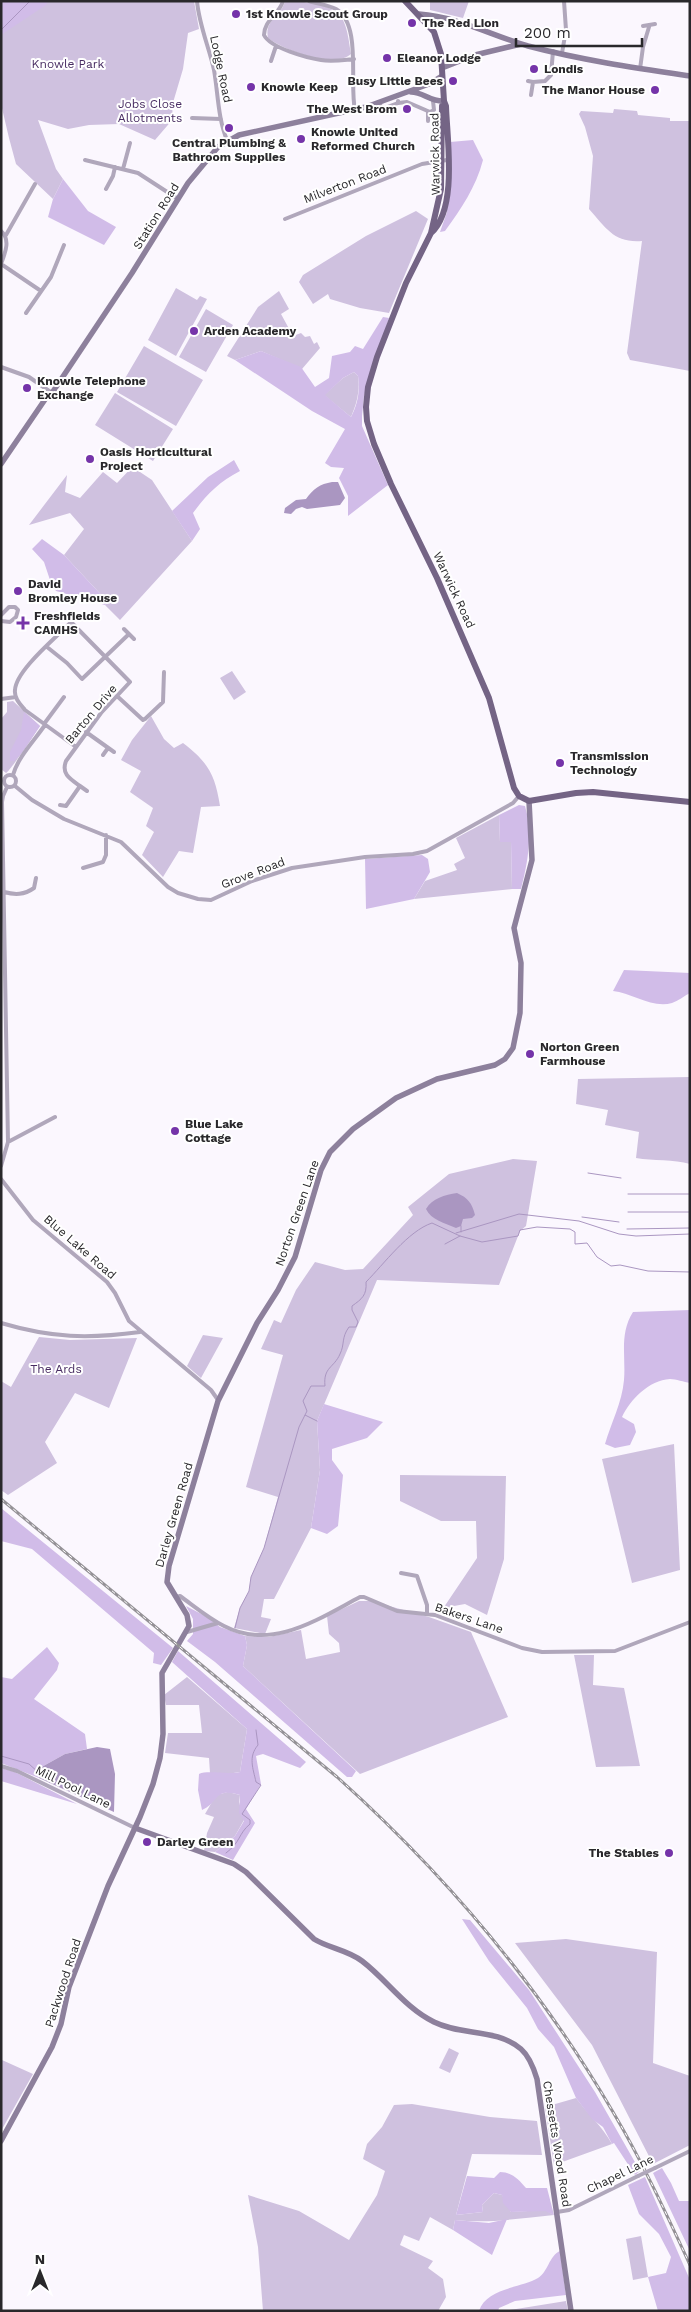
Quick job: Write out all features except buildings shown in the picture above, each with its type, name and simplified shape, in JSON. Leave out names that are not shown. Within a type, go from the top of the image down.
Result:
[{"type":"main road","name":"Warwick Road","points":[[405,1],[434,32],[441,54],[444,101],[442,106],[444,160],[440,201],[432,233],[406,283],[377,357],[368,388],[366,407],[368,421],[374,444],[391,484],[437,578],[489,698],[514,788],[519,796]]},
{"type":"main road","points":[[519,796],[529,801],[593,792],[690,802]]},
{"type":"street","name":"Lodge Road","points":[[197,1],[199,16],[214,68],[221,119],[228,140]]},
{"type":"street","points":[[283,1],[279,11],[268,20],[264,30],[266,39],[276,46],[322,60],[354,60]]},
{"type":"street","points":[[309,1],[335,8],[344,17],[348,27],[354,60],[352,93],[355,110]]},
{"type":"street","points":[[562,53],[566,30],[564,1]]},
{"type":"street","points":[[418,14],[476,26],[522,44],[640,69],[690,76]]},
{"type":"street","points":[[643,26],[655,24]]},
{"type":"street","points":[[640,69],[643,46],[649,26]]},
{"type":"street","points":[[442,68],[475,55],[522,44]]},
{"type":"street","points":[[271,61],[276,46]]},
{"type":"street","points":[[528,81],[545,81],[551,75],[553,51]]},
{"type":"street","name":"Station Road","points":[[1,464],[46,398],[52,394],[200,166],[218,147],[228,140],[260,130],[355,110],[411,92],[442,76]]},
{"type":"street","points":[[531,95],[533,82]]},
{"type":"street","points":[[423,94],[426,85],[443,87]]},
{"type":"street","name":"Station Road","points":[[411,92],[423,94],[433,101]]},
{"type":"street","points":[[397,96],[398,103]]},
{"type":"street","points":[[379,102],[382,109],[398,103],[408,102],[428,112],[434,110],[433,101],[444,101]]},
{"type":"street","points":[[428,112],[428,121]]},
{"type":"street","points":[[192,118],[221,119]]},
{"type":"street","points":[[123,169],[130,143]]},
{"type":"street","points":[[121,147],[128,149]]},
{"type":"street","points":[[92,156],[87,161],[142,175],[178,199]]},
{"type":"street","name":"Milverton Road","points":[[286,219],[422,164],[444,160]]},
{"type":"street","points":[[106,189],[113,176],[115,167]]},
{"type":"street","points":[[35,184],[6,235],[6,249],[1,264],[40,291]]},
{"type":"street","points":[[27,186],[32,188]]},
{"type":"street","points":[[1,231],[6,235]]},
{"type":"street","points":[[26,313],[51,277],[64,245]]},
{"type":"street","points":[[54,249],[61,251]]},
{"type":"street","points":[[28,301],[32,304]]},
{"type":"street","points":[[1,367],[29,377],[52,394]]},
{"type":"street","points":[[1,616],[9,607],[15,606],[18,610],[16,616],[10,622],[1,621]]},
{"type":"street","points":[[76,747],[25,710],[16,697],[15,688],[36,654],[47,647],[71,622],[105,657]]},
{"type":"street","points":[[124,629],[134,639]]},
{"type":"street","points":[[47,647],[67,663],[82,679],[130,634]]},
{"type":"street","name":"Barton Drive","points":[[87,791],[68,778],[64,771],[66,761],[86,732],[130,682],[105,657]]},
{"type":"street","points":[[24,672],[29,676]]},
{"type":"street","points":[[117,696],[142,720],[146,719],[163,702],[164,672]]},
{"type":"street","points":[[7,787],[15,786],[16,780],[13,775],[16,763],[24,756],[64,696]]},
{"type":"street","points":[[1,699],[16,697]]},
{"type":"street","points":[[86,732],[114,752]]},
{"type":"street","points":[[103,755],[108,748]]},
{"type":"street","points":[[7,787],[4,783],[3,775],[13,775]]},
{"type":"street","name":"Grove Road","points":[[15,786],[32,800],[64,819],[106,835],[130,849],[168,887],[188,897],[206,901],[252,881],[292,868],[365,857],[413,854],[427,851],[514,803],[519,796]]},
{"type":"street","points":[[60,805],[67,808],[80,786]]},
{"type":"street","points":[[1,1166],[8,1142],[7,1032],[3,974],[2,796],[7,787]]},
{"type":"street","name":"Norton Green Lane","points":[[218,1401],[257,1323],[278,1290],[295,1257],[321,1170],[330,1152],[353,1129],[396,1098],[436,1079],[495,1065],[505,1058],[512,1048],[520,1013],[521,964],[514,928],[532,860],[529,801]]},
{"type":"street","points":[[83,868],[103,862],[106,855],[106,835]]},
{"type":"street","points":[[4,892],[15,895],[29,892],[34,888],[36,878]]},
{"type":"street","points":[[1,1033],[7,1032]]},
{"type":"street","points":[[8,1142],[55,1117]]},
{"type":"street","points":[[49,1120],[52,1126]]},
{"type":"street","name":"Blue Lake Road","points":[[1,1179],[33,1220],[107,1282],[115,1293],[129,1321],[211,1390],[218,1401]]},
{"type":"street","points":[[1,1324],[27,1331],[65,1337],[140,1332]]},
{"type":"street","points":[[211,1390],[223,1390]]},
{"type":"street","name":"Darley Green Road","points":[[188,1632],[187,1615],[178,1596],[169,1588],[167,1576],[218,1401]]},
{"type":"street","points":[[401,1574],[417,1576],[427,1605],[426,1614]]},
{"type":"street","name":"Bakers Lane","points":[[178,1596],[218,1624],[237,1632],[255,1636],[277,1634],[302,1627],[360,1597],[364,1597],[397,1611],[426,1614],[522,1648],[542,1652],[615,1651],[690,1622]]},
{"type":"street","points":[[135,1828],[145,1807],[160,1758],[164,1726],[162,1670],[188,1632],[218,1624]]},
{"type":"street","name":"Mill Pool Lane","points":[[1,1766],[17,1771],[135,1828]]},
{"type":"street","name":"Packwood Road","points":[[1,2141],[52,2047],[61,2025],[69,1987],[115,1867],[135,1828]]},
{"type":"street","name":"Chessetts Wood Road","points":[[135,1828],[234,1864],[246,1872],[314,1938],[326,1946],[361,1960],[408,2004],[435,2022],[490,2034],[522,2049],[534,2068],[537,2079],[571,2311]]},
{"type":"street","name":"Chapel Lane","points":[[558,2212],[568,2210],[690,2151]]},
{"type":"green space","name":"Knowle Park","points":[[1,1],[194,1],[199,29],[188,33],[183,69],[172,106],[173,119],[155,140],[119,124],[89,125],[68,129],[38,120],[56,169],[63,179],[53,199],[16,164],[9,138],[1,104]]},
{"type":"green space","points":[[285,1],[317,4],[339,14],[346,28],[351,54],[333,60],[322,59],[285,48],[268,38],[268,27]]},
{"type":"green space","points":[[430,1],[469,1],[463,18],[430,10]]},
{"type":"green space","points":[[614,109],[637,111],[638,115],[670,118],[670,121],[690,121],[690,371],[630,360],[627,353],[642,241],[624,240],[618,237],[606,228],[589,209],[593,156],[585,127],[579,114],[581,111],[613,113]]},
{"type":"green space","points":[[416,211],[428,219],[389,313],[360,308],[330,299],[328,294],[313,304],[299,282],[303,275],[366,236]]},
{"type":"green space","points":[[176,288],[197,300],[200,296],[207,299],[176,356],[148,340]]},
{"type":"green space","points":[[279,291],[289,309],[281,314],[293,336],[301,333],[305,337],[310,336],[314,344],[317,342],[320,348],[302,369],[261,351],[235,360],[227,356],[258,307]]},
{"type":"green space","points":[[206,309],[233,325],[206,372],[179,357]]},
{"type":"green space","points":[[144,346],[203,380],[176,426],[117,392]]},
{"type":"green space","points":[[354,372],[358,376],[359,387],[351,417],[324,395],[343,378]]},
{"type":"green space","points":[[115,393],[173,429],[153,461],[95,425]]},
{"type":"green space","points":[[135,464],[137,470],[152,480],[192,541],[120,620],[105,605],[107,601],[64,555],[84,529],[70,513],[29,525],[67,475],[65,492],[80,498],[103,472],[117,483]]},
{"type":"green space","points":[[232,671],[246,692],[234,700],[220,678]]},
{"type":"green space","points":[[13,701],[40,726],[6,773],[1,769],[1,719],[7,712],[7,702]]},
{"type":"green space","points":[[151,716],[164,739],[174,748],[183,743],[205,764],[216,786],[220,806],[201,807],[193,853],[179,851],[163,877],[142,855],[154,832],[146,826],[153,808],[130,792],[141,771],[121,760],[132,740]]},
{"type":"green space","points":[[499,815],[500,842],[511,841],[512,889],[414,899],[425,881],[457,870],[454,864],[465,858],[456,838]]},
{"type":"green space","points":[[690,1077],[690,1164],[677,1161],[636,1158],[639,1132],[605,1125],[608,1110],[576,1104],[578,1079]]},
{"type":"green space","points":[[513,1159],[537,1161],[526,1226],[520,1231],[499,1285],[377,1280],[317,1421],[320,1470],[311,1528],[274,1599],[264,1599],[261,1617],[271,1619],[265,1634],[234,1628],[240,1608],[249,1591],[251,1577],[264,1548],[278,1497],[246,1487],[283,1355],[261,1349],[274,1320],[281,1323],[296,1290],[315,1262],[345,1270],[363,1269],[413,1215],[408,1207],[449,1174]]},
{"type":"green space","points":[[203,1335],[223,1338],[201,1378],[187,1366]]},
{"type":"green space","name":"The Ards","points":[[39,1337],[70,1340],[137,1338],[109,1408],[75,1393],[45,1442],[57,1463],[8,1495],[1,1490],[1,1381],[11,1387]]},
{"type":"green space","points":[[674,1444],[680,1570],[632,1583],[602,1459]]},
{"type":"green space","points":[[400,1475],[506,1476],[504,1559],[487,1615],[465,1604],[454,1606],[447,1616],[440,1613],[477,1558],[476,1521],[441,1521],[400,1501]]},
{"type":"green space","points":[[359,1601],[371,1601],[429,1617],[471,1632],[508,1717],[360,1774],[243,1666],[247,1645],[245,1636],[269,1637],[301,1630],[306,1659],[340,1652],[339,1643],[329,1634],[327,1616]]},
{"type":"green space","points":[[574,1655],[594,1655],[593,1685],[624,1688],[640,1766],[596,1767]]},
{"type":"green space","points":[[187,1677],[247,1729],[240,1772],[227,1774],[210,1773],[209,1758],[165,1753],[168,1733],[202,1733],[199,1705],[166,1705],[164,1695]]},
{"type":"green space","points":[[228,1792],[240,1795],[239,1802],[244,1820],[235,1836],[215,1852],[204,1851],[207,1833],[214,1817],[205,1814],[216,1795]]},
{"type":"green space","points":[[566,1939],[657,1952],[653,2063],[690,2076],[690,2145],[653,2164],[592,2045],[515,1943]]},
{"type":"green space","points":[[449,2048],[459,2053],[450,2073],[439,2068]]},
{"type":"green space","points":[[2,2060],[33,2074],[1,2131],[1,2062]]},
{"type":"green space","points":[[576,2098],[612,2144],[554,2165],[545,2107]]},
{"type":"green space","points":[[412,2104],[490,2117],[537,2121],[542,2155],[472,2154],[456,2215],[483,2212],[482,2205],[494,2193],[502,2195],[511,2212],[545,2210],[554,2215],[492,2221],[455,2220],[453,2230],[430,2217],[419,2241],[404,2235],[400,2245],[433,2261],[428,2268],[443,2279],[446,2297],[438,2311],[263,2311],[258,2247],[248,2195],[299,2211],[349,2240],[377,2195],[385,2171],[363,2159],[367,2144],[382,2127],[394,2105]]},
{"type":"green space","points":[[641,2236],[648,2277],[633,2280],[626,2239]]},
{"type":"green space","points":[[566,2301],[568,2311],[509,2311],[510,2310]]},
{"type":"shaded area","points":[[1,1],[48,1],[46,5],[1,35]]},
{"type":"shaded area","points":[[473,140],[483,160],[480,170],[462,206],[445,231],[440,232],[447,212],[450,142]]},
{"type":"shaded area","points":[[63,179],[88,211],[116,227],[104,245],[48,217],[53,199]]},
{"type":"shaded area","points":[[383,317],[389,318],[364,396],[362,416],[362,426],[388,485],[348,516],[348,496],[339,478],[344,468],[331,467],[325,463],[345,429],[312,411],[235,360],[261,351],[301,367],[315,387],[329,378],[332,356],[350,352],[355,346],[363,349]],"holes":[[[354,372],[358,376],[358,397],[351,417],[325,395],[343,378]]]},
{"type":"shaded area","points":[[234,460],[240,471],[214,489],[193,513],[200,529],[192,541],[172,511],[208,477]]},
{"type":"shaded area","points":[[338,482],[345,498],[340,505],[307,509],[302,507],[296,509],[291,514],[284,513],[285,508],[296,500],[306,499],[317,487]]},
{"type":"shaded area","points":[[42,539],[64,555],[107,601],[105,605],[56,591],[51,583],[44,562],[32,549]]},
{"type":"shaded area","points":[[24,712],[40,726],[22,753],[14,761],[10,761],[10,752],[21,730]]},
{"type":"shaded area","points":[[519,805],[525,806],[529,827],[529,848],[521,889],[512,889],[511,842],[500,842],[499,815]]},
{"type":"shaded area","points":[[422,855],[428,859],[430,872],[414,899],[366,909],[365,859]]},
{"type":"shaded area","points":[[624,970],[690,973],[690,993],[674,1002],[657,1004],[613,991]]},
{"type":"shaded area","points":[[457,1193],[469,1201],[475,1215],[472,1218],[463,1219],[461,1226],[456,1228],[443,1223],[428,1213],[426,1209],[432,1202],[444,1196]]},
{"type":"shaded area","points":[[690,1310],[690,1383],[675,1379],[662,1380],[641,1392],[622,1417],[634,1424],[636,1432],[630,1445],[615,1448],[605,1444],[623,1388],[626,1329],[633,1312]]},
{"type":"shaded area","points":[[324,1404],[383,1422],[367,1438],[332,1449],[332,1460],[343,1475],[338,1526],[327,1534],[311,1528],[320,1470],[317,1421]]},
{"type":"shaded area","points":[[1,1508],[173,1648],[161,1665],[153,1663],[154,1653],[32,1549],[1,1541]]},
{"type":"shaded area","points":[[186,1606],[209,1618],[220,1627],[245,1636],[247,1645],[243,1666],[356,1771],[352,1777],[347,1777],[215,1662],[187,1641],[193,1634],[193,1619]]},
{"type":"shaded area","points":[[47,1647],[59,1663],[57,1670],[34,1699],[85,1734],[87,1749],[65,1754],[38,1769],[39,1778],[1,1763],[1,1677],[12,1679]]},
{"type":"shaded area","points":[[178,1651],[306,1762],[300,1768],[263,1754],[256,1756],[261,1784],[246,1809],[255,1823],[233,1860],[215,1852],[235,1836],[244,1821],[239,1813],[240,1795],[231,1793],[221,1794],[208,1807],[202,1810],[198,1790],[199,1774],[207,1772],[240,1772],[247,1729],[172,1662]]},
{"type":"shaded area","points":[[97,1747],[110,1749],[115,1774],[114,1812],[39,1778],[38,1769],[65,1754]]},
{"type":"shaded area","points":[[1,1768],[15,1772],[77,1804],[1,1781]]},
{"type":"shaded area","points":[[462,1919],[470,1920],[529,1990],[595,2092],[640,2171],[635,2175],[614,2143],[612,2144],[603,2127],[592,2119],[576,2098],[554,2047],[538,2029],[527,2008],[489,1961]]},
{"type":"shaded area","points":[[662,2168],[679,2201],[690,2201],[690,2251],[653,2173]]},
{"type":"shaded area","points":[[500,2172],[512,2175],[526,2188],[547,2188],[554,2215],[545,2211],[511,2212],[503,2203],[502,2195],[494,2193],[482,2205],[483,2212],[456,2215],[467,2176],[494,2178]]},
{"type":"shaded area","points":[[645,2177],[690,2280],[690,2311],[658,2311],[648,2277],[666,2273],[671,2257],[659,2234],[639,2214],[628,2185]]},
{"type":"shaded area","points":[[507,2219],[492,2255],[453,2230],[455,2220],[489,2223]]},
{"type":"shaded area","points":[[560,2251],[566,2295],[515,2301],[499,2308],[498,2311],[479,2311],[483,2303],[496,2293],[538,2278],[544,2272],[553,2256]]},
{"type":"waterway","points":[[1,30],[30,1]]},
{"type":"waterway","points":[[588,1173],[621,1178]]},
{"type":"waterway","points":[[628,1194],[690,1194]]},
{"type":"waterway","points":[[628,1212],[690,1212]]},
{"type":"waterway","points":[[456,1233],[519,1214],[579,1221],[619,1234],[636,1236],[690,1234]]},
{"type":"waterway","points":[[582,1217],[619,1222]]},
{"type":"waterway","points":[[305,1415],[307,1411],[303,1401],[311,1386],[325,1386],[327,1371],[338,1359],[349,1327],[356,1327],[358,1322],[352,1306],[363,1296],[366,1290],[366,1282],[405,1240],[432,1223],[460,1236],[482,1242],[518,1236],[520,1230],[537,1227],[570,1229],[575,1232],[575,1244],[587,1243],[597,1257],[611,1266],[620,1265],[648,1271],[690,1272]]},
{"type":"waterway","points":[[461,1226],[461,1232]]},
{"type":"waterway","points":[[627,1229],[690,1228]]},
{"type":"waterway","points":[[445,1244],[460,1236]]},
{"type":"waterway","points":[[235,1628],[240,1608],[249,1591],[251,1577],[264,1548],[299,1427],[305,1415],[317,1421]]},
{"type":"waterway","points":[[226,1853],[250,1824],[250,1820],[242,1814],[261,1785],[256,1782],[252,1763],[253,1754],[258,1745],[256,1730]]},
{"type":"waterway","points":[[1,1756],[29,1764],[38,1772]]},
{"type":"railway","points":[[1,1499],[337,1777],[377,1814],[453,1893],[522,1976],[584,2065],[634,2149],[690,2265]]},
{"type":"place","name":"1st Knowle Scout Group","points":[[236,14]]},
{"type":"place","name":"The Red Lion","points":[[412,23]]},
{"type":"place","name":"Eleanor Lodge","points":[[387,58]]},
{"type":"place","name":"Londis","points":[[534,69]]},
{"type":"place","name":"Busy Little Bees","points":[[453,81]]},
{"type":"place","name":"Knowle Keep","points":[[251,87]]},
{"type":"place","name":"The Manor House","points":[[655,90]]},
{"type":"place","name":"The West Brom","points":[[407,109]]},
{"type":"place","name":"Central Plumbing & Bathroom Supplies","points":[[229,128]]},
{"type":"place","name":"Knowle United Reformed Church","points":[[301,139]]},
{"type":"place","name":"Arden Academy","points":[[194,331]]},
{"type":"place","name":"Knowle Telephone Exchange","points":[[27,388]]},
{"type":"place","name":"Oasis Horticultural Project","points":[[90,459]]},
{"type":"place","name":"David Bromley House","points":[[18,591]]},
{"type":"place","name":"Freshfields CAMHS","points":[[23,623]]},
{"type":"place","name":"Transmission Technology","points":[[560,763]]},
{"type":"place","name":"Norton Green Farmhouse","points":[[530,1054]]},
{"type":"place","name":"Blue Lake Cottage","points":[[175,1131]]},
{"type":"place","name":"Darley Green","points":[[147,1842]]},
{"type":"place","name":"The Stables","points":[[669,1853]]},
{"type":"park label","name":"Jobs Close Allotments","points":[[150,111]]}]
